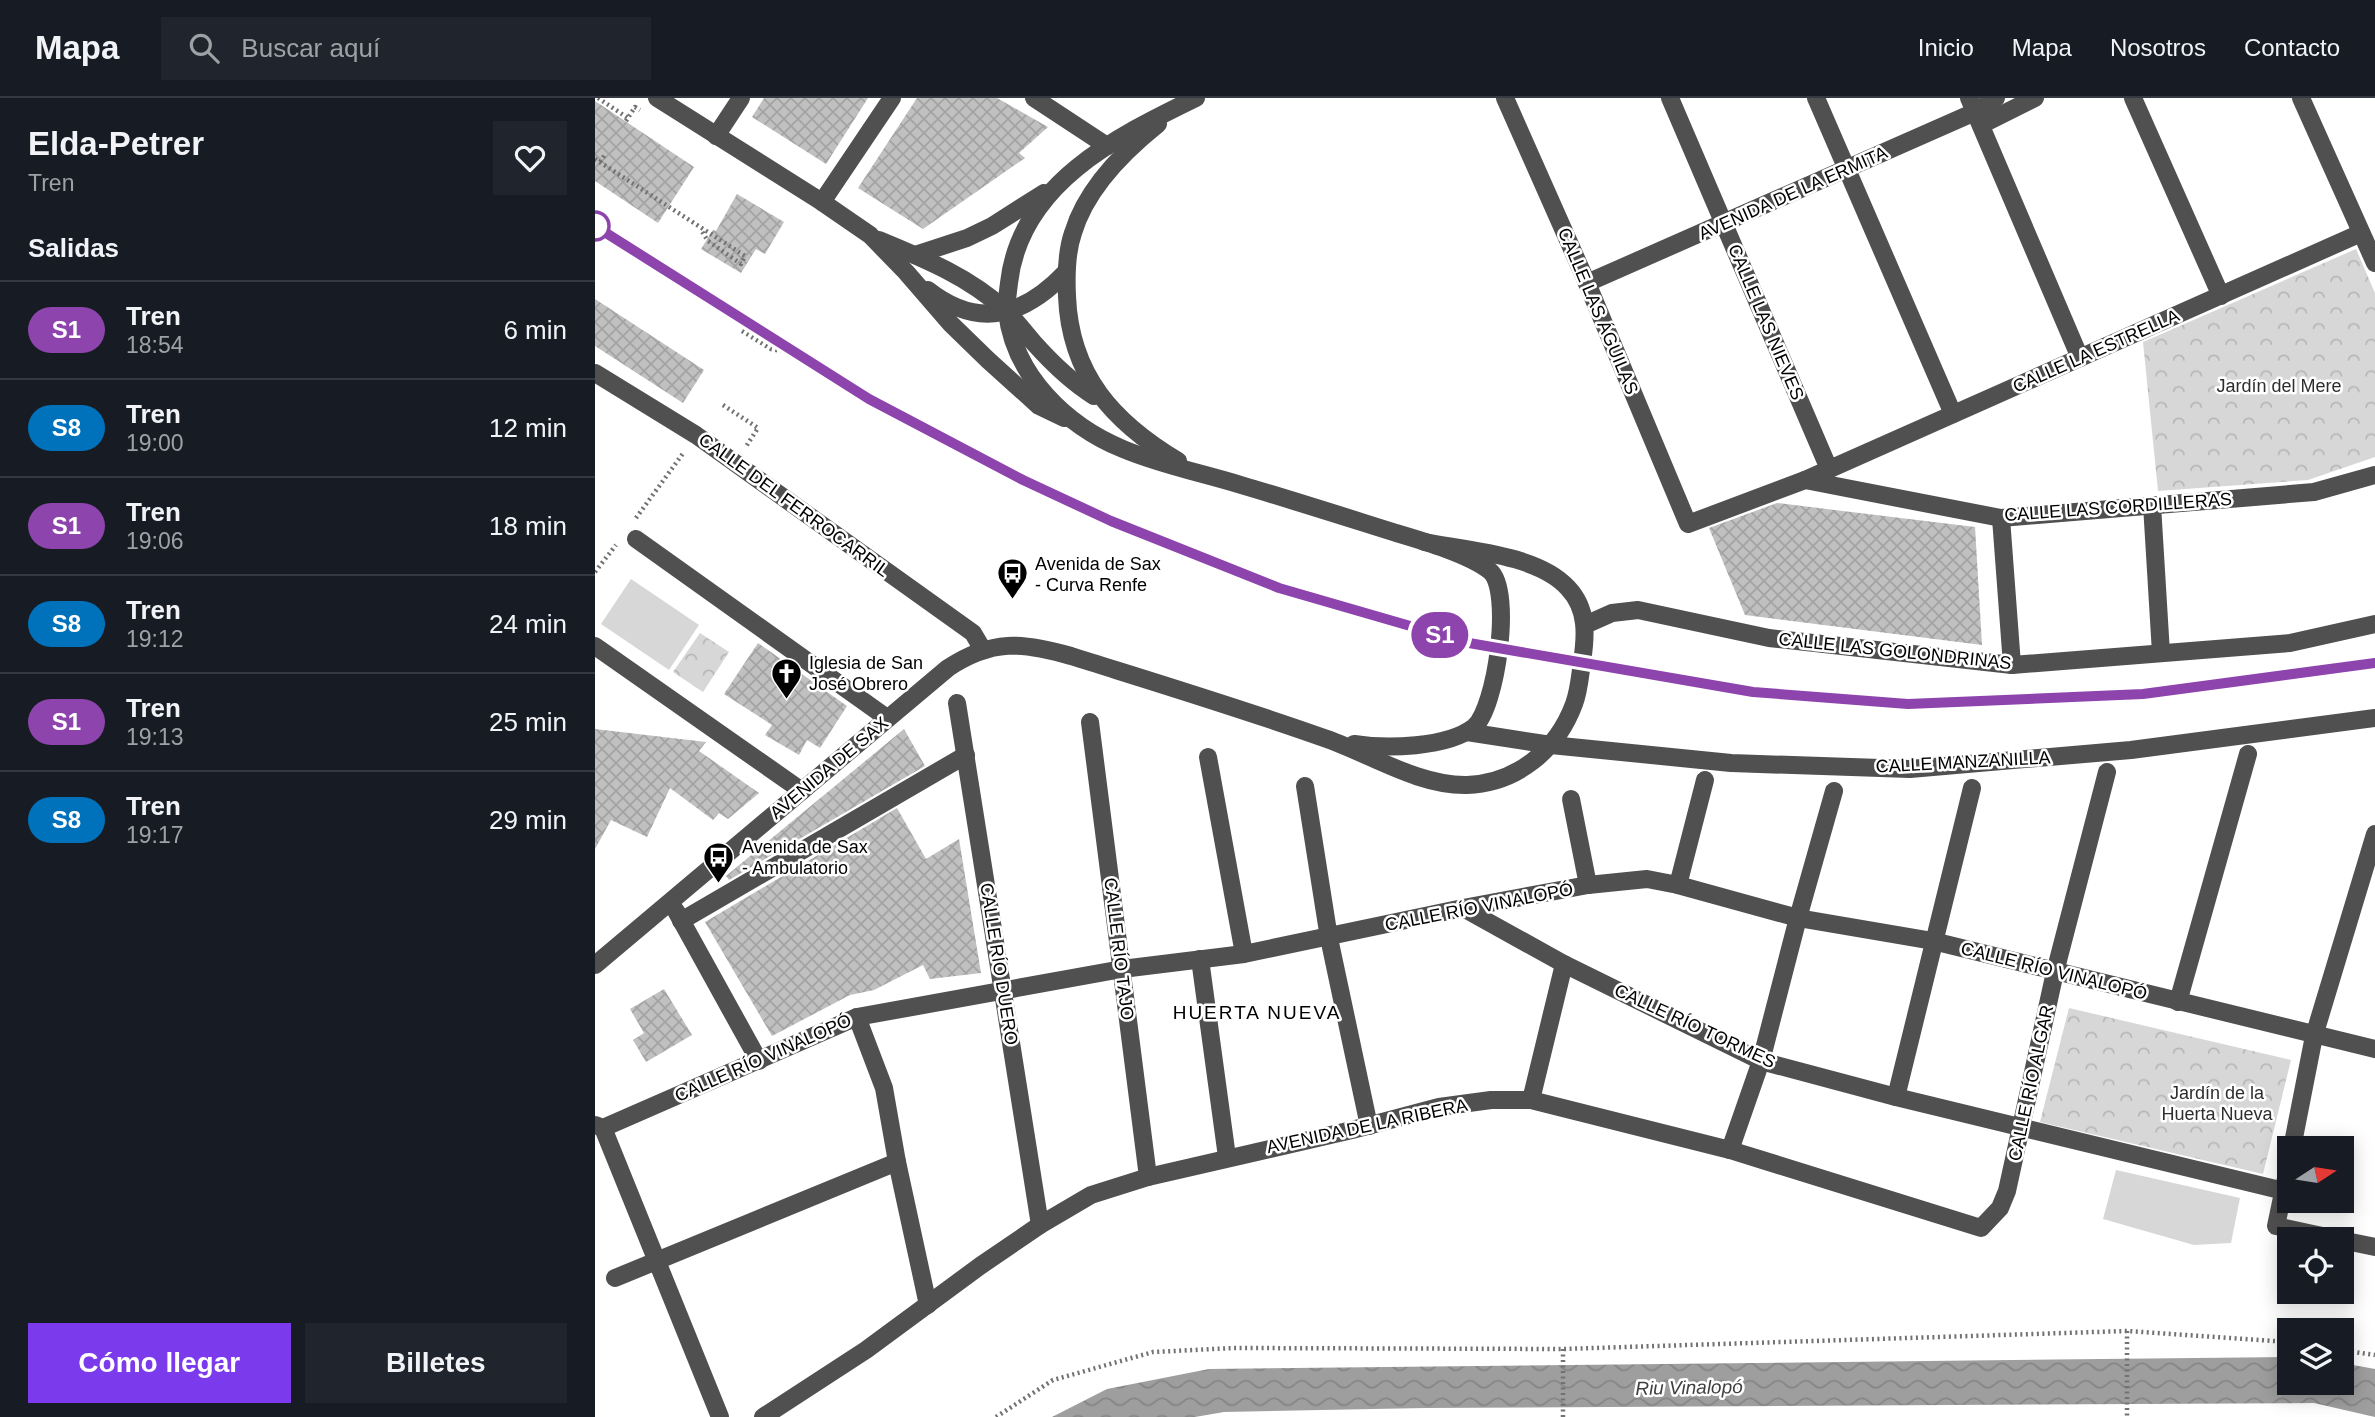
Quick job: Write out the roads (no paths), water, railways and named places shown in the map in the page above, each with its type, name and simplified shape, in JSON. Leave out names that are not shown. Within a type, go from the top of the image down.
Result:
[{"type":"street","points":[[657,98],[822,202],[870,236],[906,272],[951,324],[1039,406],[1056,416],[1073,421],[1123,449],[1425,542],[1490,571],[1496,578],[1501,595],[1502,612],[1494,687],[1485,714],[1477,724],[1467,732],[1435,742],[1392,747],[1330,740]]},
{"type":"street","points":[[716,136],[741,98]]},
{"type":"street","points":[[822,202],[892,98]]},
{"type":"street","points":[[1034,98],[1107,146]]},
{"type":"street","name":"CALLE LAS ÁGUILAS","points":[[1505,98],[1587,283],[1688,524],[1805,480]]},
{"type":"street","name":"CALLE LAS NIEVES","points":[[1670,98],[1829,469]]},
{"type":"street","points":[[1815,98],[1953,415]]},
{"type":"street","name":"AVENIDA DE LA ERMITA","points":[[1587,283],[1975,112],[1996,98]]},
{"type":"street","name":"AVENIDA DE LA ERMITA","points":[[1975,112],[2035,98]]},
{"type":"street","points":[[2133,98],[2221,296]]},
{"type":"street","points":[[2301,98],[2375,263]]},
{"type":"street","points":[[915,255],[967,238],[992,226],[1051,189],[1107,146],[1142,124],[1189,101]]},
{"type":"street","points":[[1189,101],[1133,145],[1116,162],[1093,193],[1073,232],[1066,272],[1070,332],[1086,374],[1109,405],[1148,442],[1196,472]]},
{"type":"street","points":[[1975,112],[2080,358]]},
{"type":"street","points":[[1051,189],[1028,222],[1017,251],[1010,272],[1007,312],[1019,354],[1029,373],[1073,421]]},
{"type":"street","name":"CALLE LA ESTRELLA","points":[[1829,469],[2361,233]]},
{"type":"street","points":[[870,236],[964,279],[1007,312],[1035,344],[1090,394],[1109,405]]},
{"type":"street","points":[[906,272],[935,295],[971,313],[1007,312],[1043,295],[1066,272]]},
{"type":"street","name":"CALLE DEL FERROCARRIL","points":[[595,373],[696,435],[973,633],[983,650]]},
{"type":"street","points":[[1805,480],[1829,469]]},
{"type":"street","name":"CALLE LAS CORDILLERAS","points":[[1805,480],[2001,517],[2314,492],[2375,475]]},
{"type":"street","points":[[2152,505],[2161,653]]},
{"type":"street","points":[[2001,517],[2012,665]]},
{"type":"street","points":[[629,534],[887,718]]},
{"type":"street","points":[[1330,740],[1437,781],[1466,785],[1495,781],[1517,773],[1536,760],[1551,745],[1574,704],[1586,638],[1581,609],[1570,589],[1558,578],[1521,561],[1425,542]]},
{"type":"street","name":"CALLE LAS GOLONDRINAS","points":[[1585,625],[1612,613],[1638,610],[1769,638],[2012,665],[2290,643],[2375,624]]},
{"type":"street","name":"AVENIDA DE SAX","points":[[595,965],[948,668],[966,656],[983,650],[1017,644],[1040,647],[1330,740]]},
{"type":"street","points":[[595,646],[802,791]]},
{"type":"street","name":"CALLE RÍO DUERO","points":[[957,703],[1040,1225]]},
{"type":"street","name":"CALLE MANZANILLA","points":[[1467,732],[1551,745],[1731,763],[1910,769],[2131,750],[2375,718]]},
{"type":"street","name":"CALLE RÍO TAJO","points":[[1090,722],[1148,1177]]},
{"type":"street","points":[[2178,1002],[2248,754]]},
{"type":"street","points":[[681,922],[966,755]]},
{"type":"street","points":[[1208,757],[1244,954]]},
{"type":"street","name":"CALLE RÍO ALGAR","points":[[2007,1191],[2055,972],[2108,772]]},
{"type":"street","points":[[1678,885],[1705,780]]},
{"type":"street","points":[[1305,786],[1329,938],[1369,1126]]},
{"type":"street","points":[[1896,1097],[1972,788]]},
{"type":"street","points":[[1730,1150],[1761,1061],[1834,791]]},
{"type":"street","points":[[1571,799],[1588,885]]},
{"type":"street","points":[[2294,1136],[2314,1035],[2375,834]]},
{"type":"street","name":"CALLE RÍO VINALOPÓ","points":[[599,1127],[857,1017],[1122,969],[1244,954],[1463,908],[1588,885],[1647,879],[1798,918],[1933,942],[2375,1049]]},
{"type":"street","points":[[671,902],[759,1061]]},
{"type":"street","name":"CALLE RÍO TORMES","points":[[1463,908],[1564,964],[1761,1061],[1896,1097],[2277,1189]]},
{"type":"street","points":[[1200,960],[1227,1157]]},
{"type":"street","points":[[1531,1100],[1564,964]]},
{"type":"street","points":[[857,1017],[884,1088],[928,1305]]},
{"type":"street","name":"AVENIDA DE LA RIBERA","points":[[763,1417],[866,1350],[1040,1225],[1091,1195],[1227,1157],[1369,1126],[1439,1107],[1491,1100],[1531,1100],[1730,1150],[1981,1228],[2000,1208],[2007,1191]]},
{"type":"street","points":[[599,1127],[720,1417]]},
{"type":"street","points":[[615,1278],[897,1162]]},
{"type":"street","points":[[2279,1213],[2276,1226],[2281,1227]]},
{"type":"street","points":[[2354,1243],[2375,1247]]},
{"type":"water","name":"Riu Vinalopó","points":[[2277,1357],[2277,1395],[2354,1395],[2354,1365],[2375,1369],[2375,1417],[2314,1403],[1425,1408],[1224,1412],[1195,1417],[1052,1417],[1107,1389],[1209,1369]]},
{"type":"railway","points":[[595,226],[869,399],[1023,480],[1111,521],[1279,588],[1469,643],[1753,692],[1908,704],[2143,694],[2375,663]]},
{"type":"train","name":"S1","points":[[595,226],[869,399],[1023,480],[1111,521],[1279,588],[1469,643],[1753,692],[1908,704],[2143,694],[2375,663]]},
{"type":"place","name":"Avenida de Sax - Curva Renfe","points":[[1012,601]]},
{"type":"place","name":"Iglesia de San José Obrero","points":[[786,700]]},
{"type":"place","name":"Avenida de Sax - Ambulatorio","points":[[719,884]]},
{"type":"district","name":"HUERTA NUEVA","points":[[1257,1012]]},
{"type":"park label","name":"Jardín del Mere","points":[[2279,386]]},
{"type":"park label","name":"Jardín de la Huerta Nueva","points":[[2217,1103]]}]
